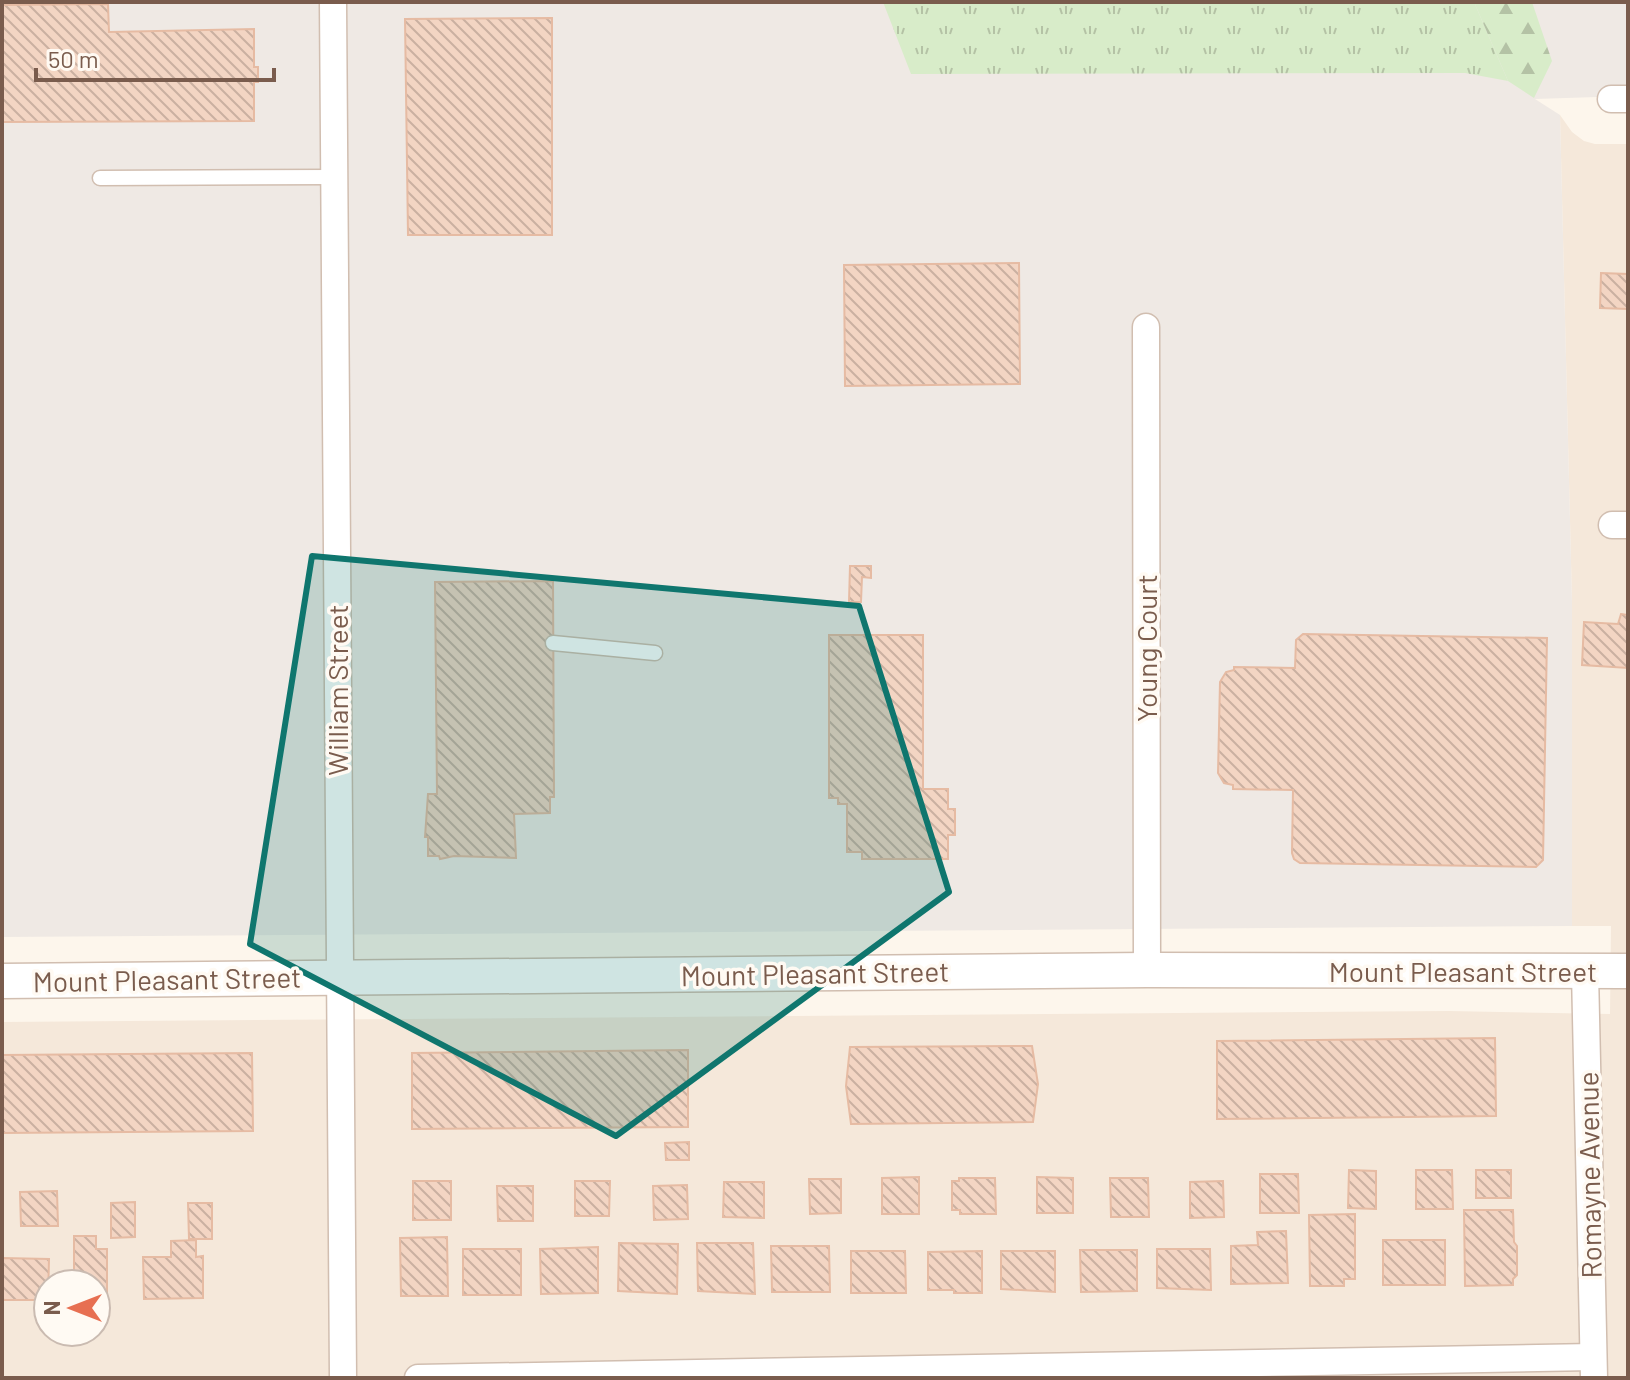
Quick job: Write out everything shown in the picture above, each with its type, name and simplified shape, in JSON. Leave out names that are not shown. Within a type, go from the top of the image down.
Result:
[{"type":"street","name":"William Street","points":[[333,2],[343,1378]]},
{"type":"street","name":"Young Court","points":[[1146,327],[1147,970]]},
{"type":"street","name":"Mount Pleasant Street","points":[[2,981],[1147,970],[1628,971]]},
{"type":"street","name":"Romayne Avenue","points":[[1585,972],[1594,1367]]},
{"type":"street","points":[[418,1378],[1594,1367]]},
{"type":"lane","points":[[100,178],[334,177]]},
{"type":"lane","points":[[553,643],[655,653]]},
{"type":"highlighted area","points":[[312,556],[859,606],[949,892],[616,1136],[250,944]]},
{"type":"shaded area","points":[[2,2],[1628,2],[1628,96],[1535,99],[1560,115],[1572,602],[1572,926],[2,937]]},
{"type":"shaded area","points":[[1560,115],[1572,132],[1584,141],[1628,144],[1628,1378],[2,1378],[2,1022],[1449,1011],[1610,1014],[1611,926],[1572,926],[1572,602]]},
{"type":"green space","points":[[883,2],[1474,2],[1508,81],[1465,73],[911,74]]},
{"type":"green space","points":[[1474,2],[1532,2],[1552,61],[1534,98],[1508,81]]},
{"type":"building","points":[[108,4],[109,32],[254,29],[254,67],[258,67],[258,82],[254,82],[254,121],[2,122],[2,5]]},
{"type":"building","points":[[552,18],[552,235],[408,235],[405,19]]},
{"type":"building","points":[[1019,263],[1020,384],[845,386],[844,265]]},
{"type":"building","points":[[1601,273],[1628,274],[1628,309],[1600,308]]},
{"type":"building","points":[[850,566],[871,566],[871,578],[862,577],[861,602],[849,602]]},
{"type":"building","points":[[553,581],[554,797],[550,797],[550,813],[514,814],[516,858],[454,856],[440,859],[439,856],[428,856],[428,837],[425,837],[428,794],[437,794],[435,582]]},
{"type":"building","points":[[1621,614],[1628,615],[1628,668],[1582,665],[1584,622],[1618,624]]},
{"type":"building","points":[[1303,634],[1547,638],[1543,860],[1536,867],[1300,863],[1294,859],[1293,790],[1233,789],[1233,785],[1224,783],[1218,773],[1220,682],[1226,672],[1234,670],[1234,667],[1295,668],[1296,640]]},
{"type":"building","points":[[829,635],[923,635],[923,789],[948,789],[948,809],[955,809],[955,835],[948,835],[948,859],[862,859],[862,852],[847,852],[847,804],[838,804],[838,798],[829,798]]},
{"type":"building","points":[[1495,1038],[1496,1116],[1217,1119],[1217,1041]]},
{"type":"building","points":[[1032,1046],[1038,1084],[1033,1122],[851,1124],[846,1086],[850,1047]]},
{"type":"building","points":[[688,1050],[688,1127],[412,1129],[412,1053]]},
{"type":"building","points":[[252,1053],[253,1131],[2,1133],[2,1055]]},
{"type":"building","points":[[689,1142],[689,1160],[666,1160],[665,1143]]},
{"type":"building","points":[[1349,1170],[1376,1171],[1376,1209],[1348,1208]]},
{"type":"building","points":[[1416,1170],[1452,1170],[1453,1209],[1416,1209]]},
{"type":"building","points":[[1476,1170],[1511,1170],[1511,1198],[1476,1198]]},
{"type":"building","points":[[1260,1174],[1298,1174],[1299,1213],[1260,1213]]},
{"type":"building","points":[[919,1177],[919,1214],[882,1214],[882,1178]]},
{"type":"building","points":[[1037,1177],[1073,1178],[1073,1213],[1037,1213]]},
{"type":"building","points":[[959,1178],[995,1178],[996,1214],[960,1214],[960,1210],[952,1210],[952,1181],[959,1181]]},
{"type":"building","points":[[1110,1178],[1148,1178],[1149,1217],[1111,1217]]},
{"type":"building","points":[[809,1179],[841,1179],[841,1213],[810,1214]]},
{"type":"building","points":[[413,1181],[451,1181],[451,1220],[413,1220]]},
{"type":"building","points":[[575,1181],[610,1181],[609,1216],[575,1216]]},
{"type":"building","points":[[1223,1181],[1224,1217],[1190,1218],[1190,1182]]},
{"type":"building","points":[[724,1182],[764,1182],[764,1218],[723,1217]]},
{"type":"building","points":[[687,1185],[688,1219],[654,1220],[653,1186]]},
{"type":"building","points":[[497,1186],[533,1186],[533,1221],[498,1221]]},
{"type":"building","points":[[57,1191],[58,1226],[21,1226],[20,1192]]},
{"type":"building","points":[[135,1202],[135,1237],[111,1238],[111,1203]]},
{"type":"building","points":[[188,1203],[212,1203],[212,1239],[189,1239]]},
{"type":"building","points":[[1464,1210],[1513,1210],[1517,1275],[1513,1285],[1465,1286]]},
{"type":"building","points":[[1355,1214],[1355,1279],[1344,1279],[1344,1286],[1310,1286],[1309,1215]]},
{"type":"building","points":[[1286,1231],[1288,1283],[1231,1284],[1231,1246],[1258,1245],[1257,1232]]},
{"type":"building","points":[[74,1236],[96,1236],[96,1249],[107,1249],[107,1268],[74,1268]]},
{"type":"building","points":[[447,1237],[448,1296],[401,1296],[400,1238]]},
{"type":"building","points":[[196,1240],[196,1257],[203,1256],[203,1298],[144,1299],[143,1257],[171,1257],[171,1241]]},
{"type":"building","points":[[1383,1240],[1445,1240],[1445,1285],[1383,1285]]},
{"type":"building","points":[[619,1243],[678,1244],[677,1294],[618,1291]]},
{"type":"building","points":[[697,1243],[753,1243],[755,1294],[698,1291]]},
{"type":"building","points":[[771,1246],[829,1246],[830,1292],[772,1292]]},
{"type":"building","points":[[598,1247],[598,1293],[541,1294],[540,1249]]},
{"type":"building","points":[[463,1249],[521,1249],[521,1295],[463,1295]]},
{"type":"building","points":[[1157,1249],[1210,1249],[1211,1290],[1157,1288]]},
{"type":"building","points":[[1080,1250],[1137,1250],[1137,1291],[1081,1292]]},
{"type":"building","points":[[851,1251],[905,1251],[906,1293],[851,1293]]},
{"type":"building","points":[[982,1251],[982,1293],[928,1290],[928,1252]]},
{"type":"building","points":[[1001,1251],[1055,1251],[1055,1292],[1001,1289]]},
{"type":"building","points":[[2,1258],[49,1259],[49,1268],[32,1268],[32,1300],[2,1300]]}]
